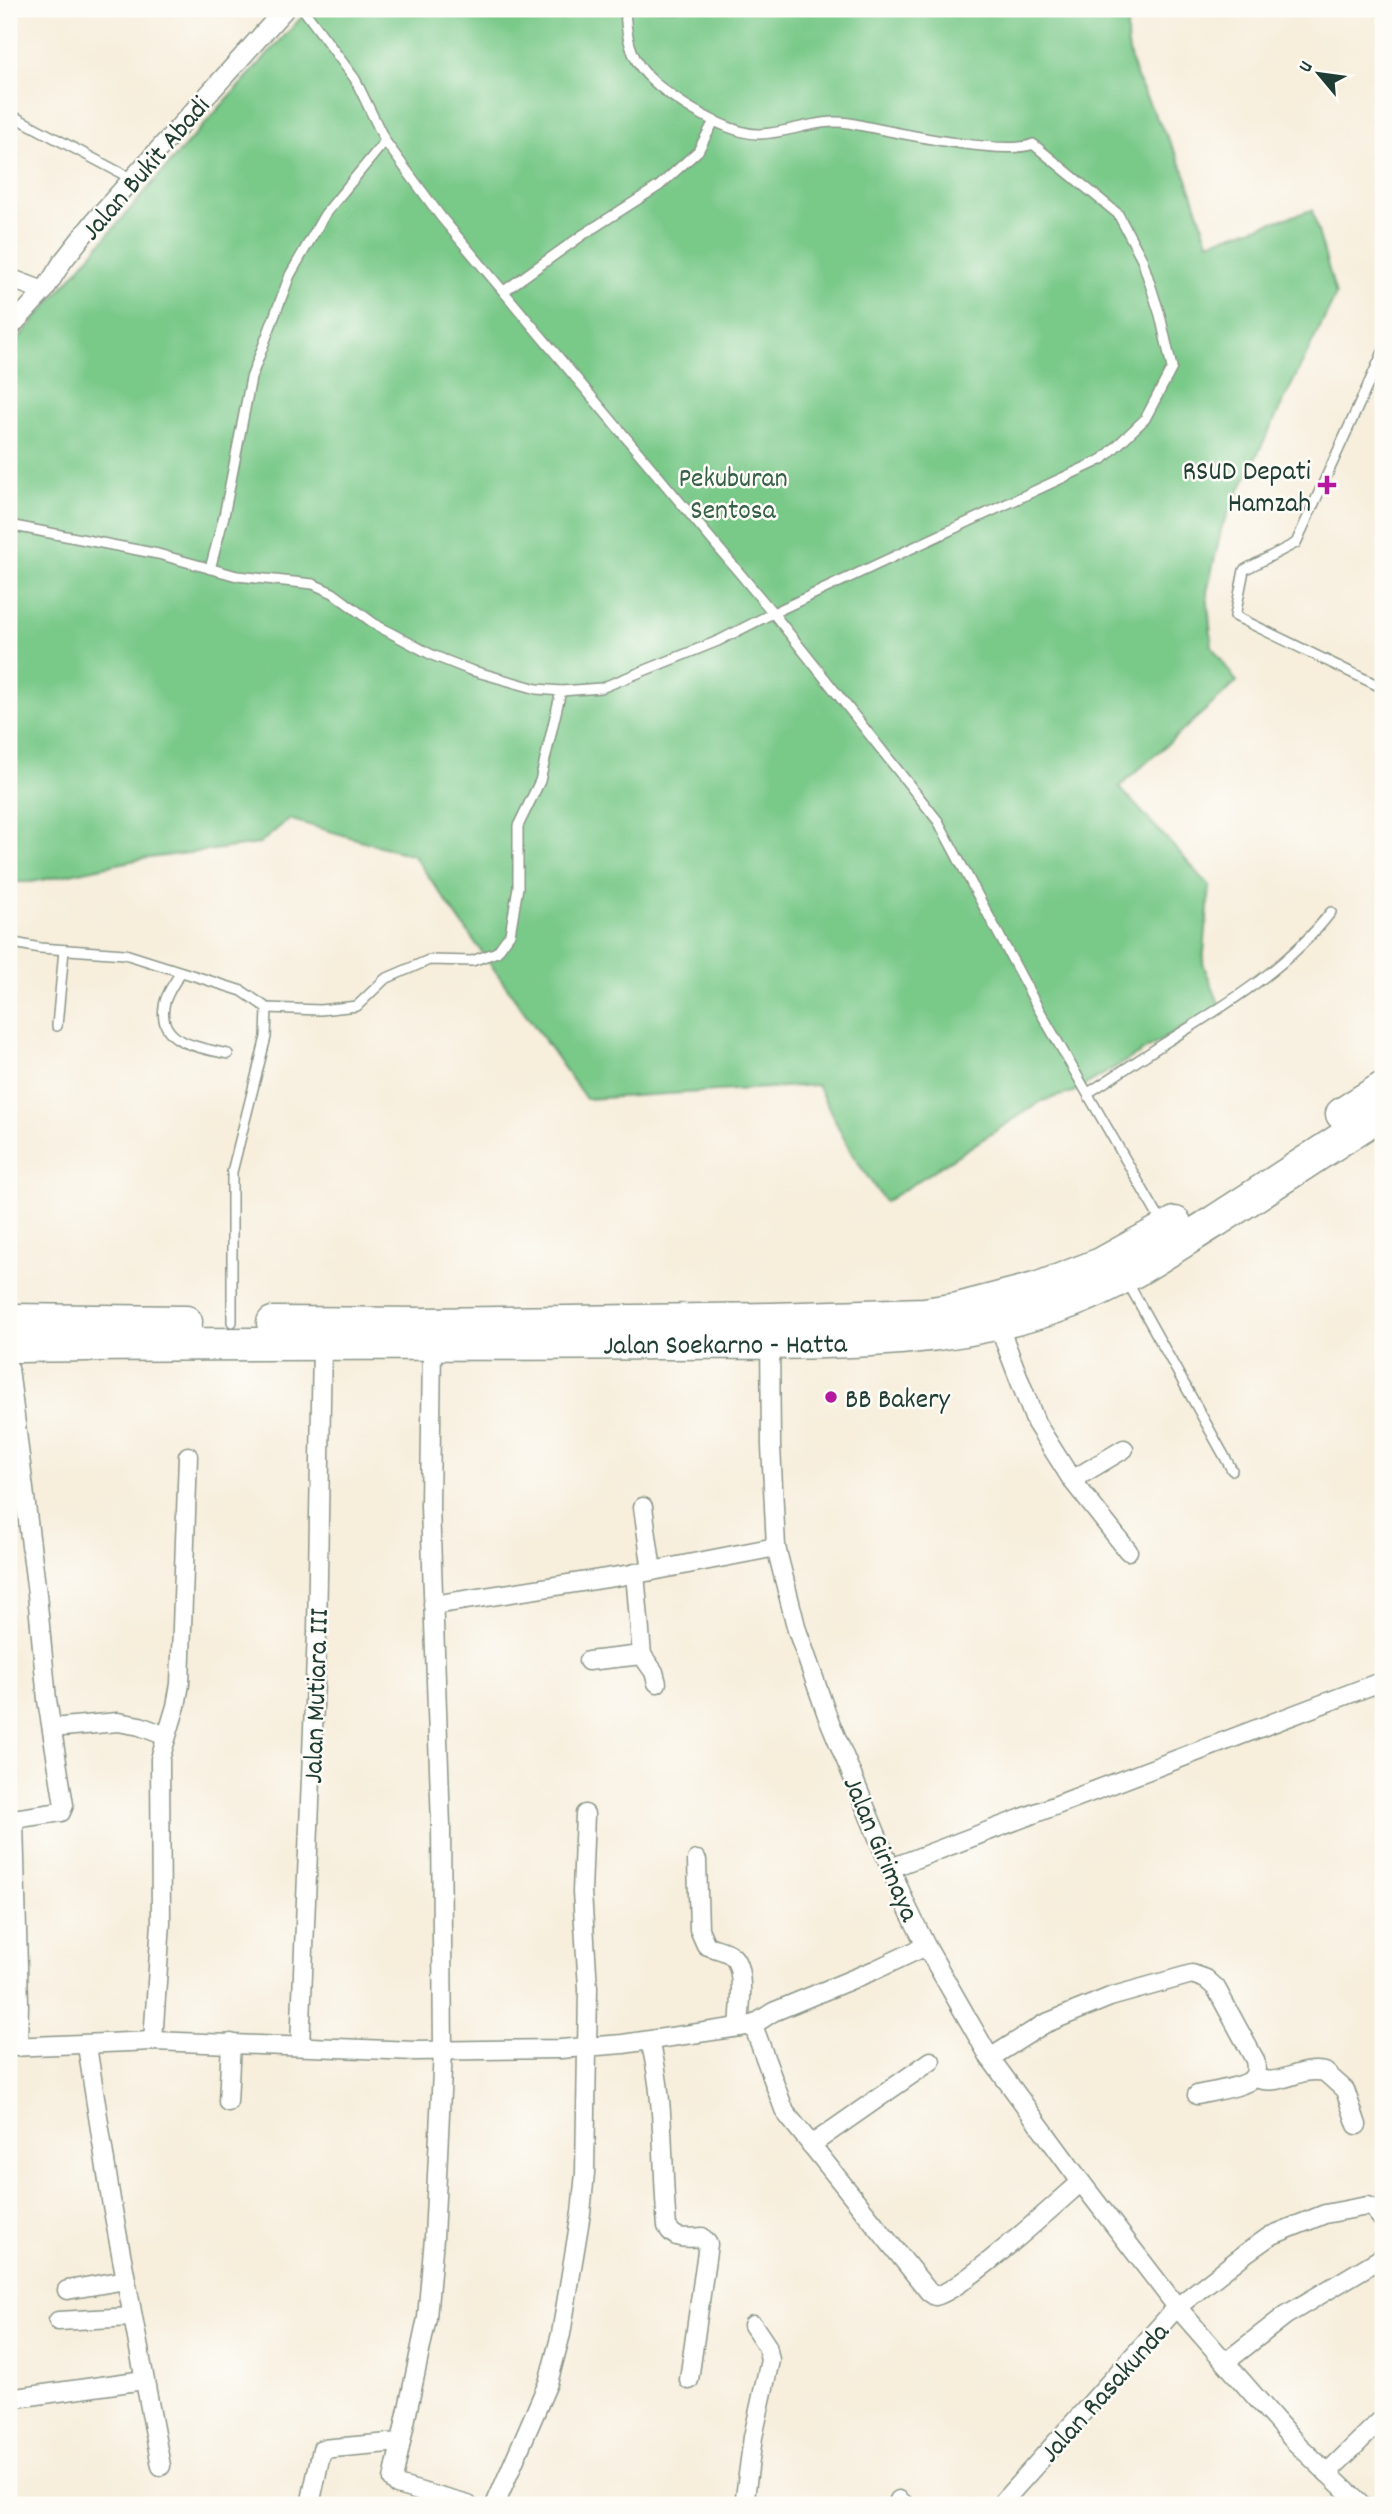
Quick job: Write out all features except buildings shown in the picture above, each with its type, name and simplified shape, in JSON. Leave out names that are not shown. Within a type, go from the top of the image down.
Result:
[{"type":"highway","name":"Jalan Soekarno - Hatta","points":[[9,1346],[186,1343],[432,1346],[771,1331],[958,1310],[1039,1288],[1101,1264],[1165,1229],[1383,1088]]},
{"type":"highway","name":"Jalan Soekarno - Hatta","points":[[9,1320],[425,1324],[771,1331],[909,1338],[966,1331],[1027,1317],[1072,1302],[1125,1278],[1383,1112]]},
{"type":"street","name":"Jalan Bukit Abadi","points":[[9,329],[44,291],[63,261],[132,179],[285,9]]},
{"type":"street","points":[[9,278],[44,291]]},
{"type":"street","points":[[998,1324],[1035,1423],[1072,1480],[1128,1551]]},
{"type":"street","name":"Jalan Girimaya","points":[[771,1331],[776,1546],[797,1630],[823,1703],[926,1946],[989,2058],[1177,2307],[1227,2361],[1294,2441],[1361,2505]]},
{"type":"street","name":"Jalan Mutiara III","points":[[300,2046],[317,1632],[322,1345]]},
{"type":"street","points":[[432,1346],[430,1506],[441,1826],[443,2050],[434,2238],[427,2318],[393,2478],[395,2483],[468,2505]]},
{"type":"street","points":[[9,1367],[63,1809],[61,1812],[20,1818],[14,1826],[19,2003],[13,2047],[87,2046],[153,2041],[443,2050],[586,2048],[650,2041],[746,2026],[926,1946]]},
{"type":"street","points":[[1072,1480],[1124,1449]]},
{"type":"street","points":[[153,2041],[161,1923],[160,1759],[180,1684],[188,1456]]},
{"type":"street","points":[[643,1507],[642,1655],[654,1672],[657,1683]]},
{"type":"street","points":[[433,1605],[644,1572],[776,1546]]},
{"type":"street","points":[[588,1661],[642,1655]]},
{"type":"street","points":[[891,1868],[1383,1681]]},
{"type":"street","points":[[52,1728],[118,1722],[140,1726],[166,1736]]},
{"type":"street","points":[[495,2505],[548,2383],[561,2334],[582,2200],[588,1988],[582,1858],[585,1814]]},
{"type":"street","points":[[697,1860],[699,1929],[706,1945],[725,1952],[735,1960],[746,2026],[785,2112],[929,2292],[935,2296],[946,2293],[1081,2182]]},
{"type":"street","points":[[989,2058],[1044,2024],[1124,1993],[1192,1974],[1206,1979],[1216,1988],[1255,2060],[1256,2067],[1253,2077],[1245,2083],[1197,2095]]},
{"type":"street","points":[[650,2041],[657,2068],[667,2226],[670,2233],[676,2236],[684,2239],[702,2237],[708,2244],[688,2380]]},
{"type":"street","points":[[228,2102],[230,2043]]},
{"type":"street","points":[[87,2046],[132,2317],[161,2466]]},
{"type":"street","points":[[811,2145],[931,2062]]},
{"type":"street","points":[[1253,2077],[1271,2082],[1304,2072],[1325,2072],[1345,2090],[1357,2124]]},
{"type":"street","name":"Jalan Rasakunda","points":[[1000,2505],[1177,2307],[1246,2253],[1270,2236],[1325,2214],[1364,2206],[1374,2209],[1383,2220]]},
{"type":"street","points":[[1227,2361],[1286,2315],[1383,2257]]},
{"type":"street","points":[[67,2290],[126,2280]]},
{"type":"street","points":[[58,2322],[132,2317]]},
{"type":"street","points":[[744,2505],[753,2437],[770,2360],[767,2346],[754,2325]]},
{"type":"street","points":[[9,2406],[16,2398],[144,2380]]},
{"type":"street","points":[[1327,2473],[1383,2418]]},
{"type":"street","points":[[310,2505],[322,2449],[400,2442]]},
{"type":"lane","points":[[303,9],[355,79],[385,141],[441,217],[773,612],[938,821],[1037,1006],[1165,1229]]},
{"type":"lane","points":[[9,525],[158,554],[237,576],[313,584],[333,593],[376,625],[432,655],[470,670],[523,685],[561,691],[601,688],[718,641],[773,612],[1103,459],[1145,419],[1172,368],[1160,315],[1142,258],[1118,214],[1033,144],[1016,147],[967,144],[840,122],[760,134],[740,133],[713,123],[648,78],[626,35],[625,9]]},
{"type":"lane","points":[[15,117],[132,179]]},
{"type":"lane","points":[[504,291],[584,234],[659,186],[698,150],[713,123]]},
{"type":"lane","points":[[210,569],[225,516],[251,378],[290,275],[325,214],[385,141]]},
{"type":"lane","points":[[1383,352],[1296,543],[1244,570],[1235,616],[1383,688]]},
{"type":"lane","points":[[9,942],[40,948],[125,954],[242,991],[267,1008],[320,1010],[358,1006],[385,979],[429,960],[472,961],[497,952],[510,934],[518,887],[518,826],[540,780],[561,691]]},
{"type":"lane","points":[[1088,1093],[1242,995],[1286,959],[1331,912]]},
{"type":"lane","points":[[57,1026],[64,950]]},
{"type":"lane","points":[[181,972],[163,1009],[165,1026],[170,1034],[184,1043],[228,1054]]},
{"type":"lane","points":[[232,1322],[232,1172],[266,1037],[267,1008]]},
{"type":"lane","points":[[1125,1278],[1232,1470]]},
{"type":"green space","name":"Pekuburan Sentosa","points":[[309,9],[1131,9],[1127,28],[1133,67],[1183,170],[1208,242],[1312,210],[1336,295],[1222,526],[1207,592],[1212,647],[1237,682],[1119,787],[1210,886],[1203,963],[1220,1006],[1073,1092],[1042,1101],[885,1202],[852,1154],[817,1085],[586,1099],[414,856],[289,819],[259,844],[141,859],[32,882],[9,882],[9,352],[183,148]]},
{"type":"place","name":"RSUD Depati Hamzah","points":[[1327,485]]},
{"type":"place","name":"BB Bakery","points":[[831,1397]]}]
